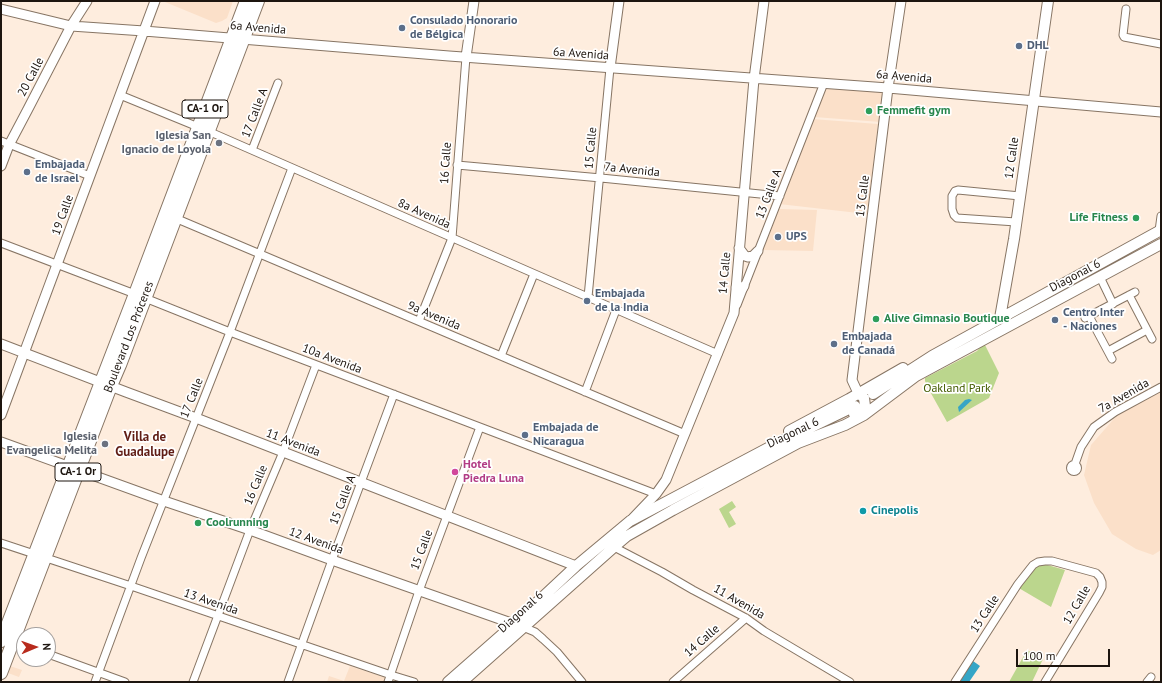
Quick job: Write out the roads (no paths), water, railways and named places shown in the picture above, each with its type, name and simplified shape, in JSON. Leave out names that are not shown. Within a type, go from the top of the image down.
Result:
[{"type":"highway","name":"Boulevard Los Próceres","points":[[238,38],[246,1]]},
{"type":"highway","name":"Boulevard Los Próceres","points":[[1,673],[8,640],[73,468],[106,384],[120,365],[140,296],[203,129],[238,38],[258,1]]},
{"type":"highway","name":"Boulevard Los Próceres","points":[[140,296],[175,218],[203,129]]},
{"type":"main road","name":"12 Calle","points":[[1000,318],[1020,196],[1048,1]]},
{"type":"main road","name":"Diagonal 6","points":[[768,448],[773,439],[866,392],[917,360],[932,356],[1160,231]]},
{"type":"main road","name":"Diagonal 6","points":[[448,682],[627,536],[809,438],[844,425],[864,415],[918,375],[1161,244]]},
{"type":"main road","points":[[1005,291],[1008,301],[1014,306],[1044,308]]},
{"type":"main road","points":[[809,438],[812,433],[863,409],[865,406],[864,400],[866,392]]},
{"type":"main road","name":"Diagonal 6","points":[[462,682],[576,566],[630,521],[768,448],[856,406]]},
{"type":"street","name":"20 Calle","points":[[1,164],[5,143],[71,26],[87,1]]},
{"type":"street","name":"19 Calle","points":[[1,415],[155,1]]},
{"type":"street","name":"16 Calle","points":[[419,321],[452,238],[466,57],[474,1]]},
{"type":"street","name":"15 Calle","points":[[588,297],[610,68],[619,1]]},
{"type":"street","name":"14 Calle","points":[[630,521],[656,494],[666,480],[734,313],[740,286],[739,248],[754,79],[764,1]]},
{"type":"street","name":"13 Calle","points":[[866,392],[858,387],[852,380],[888,88],[901,1]]},
{"type":"street","name":"6a Avenida","points":[[1,9],[71,26],[888,88],[1161,112]]},
{"type":"street","points":[[1126,9],[1124,37],[1161,44]]},
{"type":"street","name":"17 Calle A","points":[[252,150],[278,83]]},
{"type":"street","name":"13 Calle A","points":[[740,286],[758,251],[824,84]]},
{"type":"street","name":"8a Avenida","points":[[120,95],[252,150],[718,354]]},
{"type":"street","points":[[5,143],[90,176]]},
{"type":"street","name":"7a Avenida","points":[[457,165],[780,196]]},
{"type":"street","name":"17 Calle","points":[[95,682],[132,586],[141,558],[230,332],[292,168]]},
{"type":"street","points":[[1016,222],[957,218],[952,209],[952,196],[955,191],[958,190],[1020,196]]},
{"type":"street","points":[[1160,231],[1161,216]]},
{"type":"street","name":"9a Avenida","points":[[175,218],[685,434]]},
{"type":"street","name":"10a Avenida","points":[[1,243],[316,365],[656,494]]},
{"type":"street","points":[[739,248],[744,256],[748,257],[753,256],[758,251]]},
{"type":"street","points":[[501,356],[534,274]]},
{"type":"street","points":[[1100,278],[1112,304]]},
{"type":"street","points":[[1112,359],[1087,317],[1132,293],[1152,339]]},
{"type":"street","points":[[585,392],[616,310]]},
{"type":"street","points":[[1108,351],[1147,330]]},
{"type":"street","name":"11 Avenida","points":[[1,344],[196,418],[576,566]]},
{"type":"street","name":"16 Calle","points":[[193,682],[250,530],[283,452],[316,365]]},
{"type":"street","name":"7a Avenida","points":[[1075,464],[1081,447],[1094,427],[1115,412],[1161,387]]},
{"type":"street","name":"15 Calle A","points":[[288,682],[394,394]]},
{"type":"street","name":"15 Calle","points":[[390,679],[419,591],[480,427]]},
{"type":"street","name":"12 Avenida","points":[[1,442],[164,502],[250,530],[419,591],[519,625],[535,632],[543,639],[556,652],[577,680]]},
{"type":"street","name":"13 Avenida","points":[[1,543],[301,644],[390,679],[414,682]]},
{"type":"street","name":"11 Avenida","points":[[614,547],[746,618],[764,631],[850,682]]},
{"type":"street","name":"12 Calle","points":[[1038,562],[1052,561],[1096,573],[1102,582],[1102,587],[1099,594],[1045,682]]},
{"type":"street","name":"13 Calle","points":[[955,682],[1018,584],[1033,565],[1038,562]]},
{"type":"street","name":"14 Calle","points":[[673,682],[746,618]]},
{"type":"street","points":[[56,657],[125,682]]},
{"type":"water","points":[[965,400],[972,400],[959,412],[958,407]]},
{"type":"water","points":[[973,661],[980,666],[969,682],[958,682]]},
{"type":"place","name":"Consulado Honorario de Bélgica","points":[[402,28]]},
{"type":"place","name":"DHL","points":[[1019,46]]},
{"type":"place","name":"Femmefit gym","points":[[869,111]]},
{"type":"place","name":"Iglesia San Ignacio de Loyola","points":[[219,143]]},
{"type":"place","name":"Embajada de Israel","points":[[27,172]]},
{"type":"place","name":"Life Fitness","points":[[1136,218]]},
{"type":"place","name":"UPS","points":[[778,237]]},
{"type":"place","name":"Embajada de la India","points":[[587,301]]},
{"type":"place","name":"Alive Gimnasio Boutique","points":[[876,319]]},
{"type":"place","name":"Centro Inter - Naciones","points":[[1055,320]]},
{"type":"place","name":"Embajada de Canadá","points":[[834,344]]},
{"type":"place","name":"Embajada de Nicaragua","points":[[525,435]]},
{"type":"place","name":"Iglesia Evangelica Melita","points":[[105,444]]},
{"type":"place","name":"Hotel Piedra Luna","points":[[455,472]]},
{"type":"place","name":"Cinepolis","points":[[863,511]]},
{"type":"place","name":"Coolrunning","points":[[198,523]]},
{"type":"district","name":"Villa de Guadalupe","points":[[145,444]]},
{"type":"park label","name":"Oakland Park","points":[[957,389]]}]
